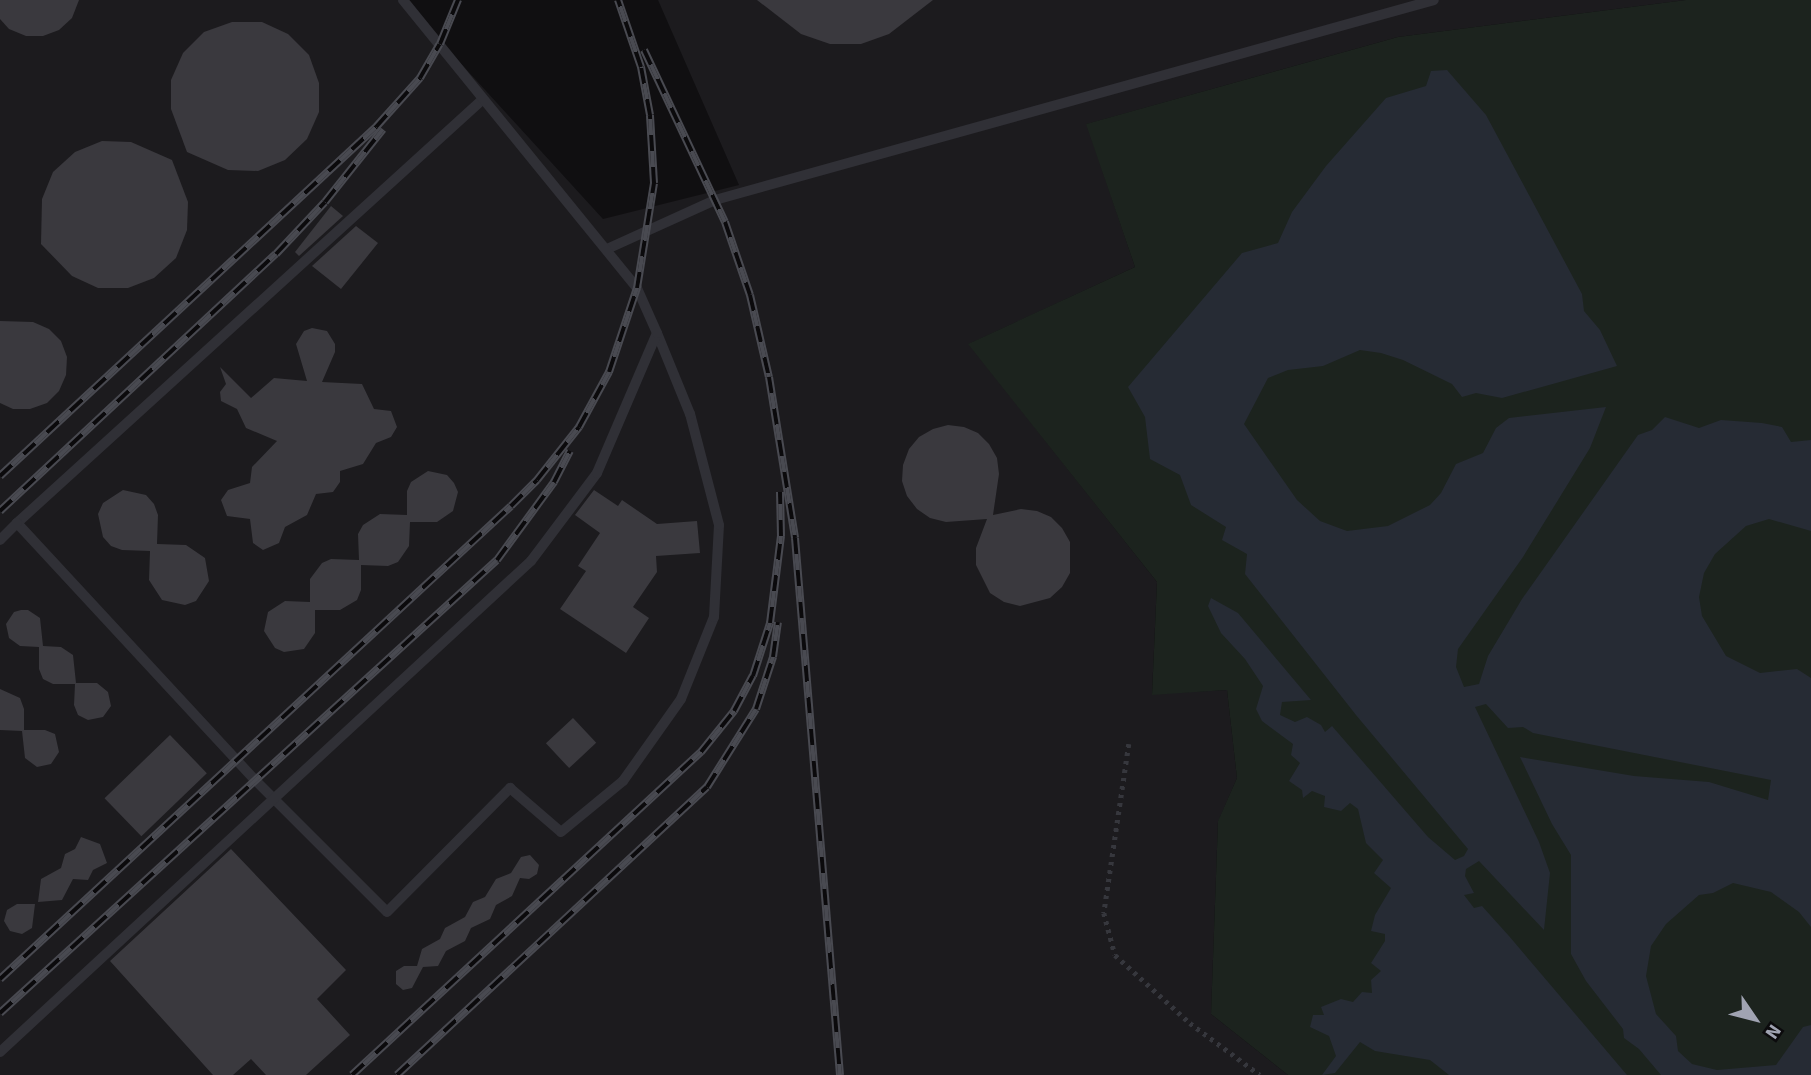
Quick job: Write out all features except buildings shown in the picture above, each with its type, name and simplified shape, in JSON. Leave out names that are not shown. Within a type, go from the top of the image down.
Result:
[{"type":"lane","points":[[18,523],[274,798],[387,912],[510,788],[561,832],[623,781],[681,699],[713,617],[719,525],[690,414],[637,288],[403,0]]},
{"type":"lane","points":[[607,249],[715,200],[1434,0]]},
{"type":"lane","points":[[0,540],[482,100]]},
{"type":"lane","points":[[0,1052],[531,561],[597,473],[657,333]]},
{"type":"path","points":[[1129,744],[1104,913],[1115,955],[1190,1023],[1260,1075]]},
{"type":"shaded area","points":[[0,0],[403,0],[603,219],[739,185],[658,0],[1686,0],[1398,37],[1087,124],[1135,267],[969,344],[1157,582],[1152,694],[1227,690],[1237,778],[1218,822],[1211,1014],[1288,1075],[0,1075]]},
{"type":"shaded area","points":[[1686,0],[1811,0],[1811,1075],[1288,1075],[1211,1014],[1218,821],[1237,778],[1227,690],[1152,695],[1157,582],[968,344],[1135,267],[1086,124],[1398,37]]},
{"type":"shaded area","points":[[1447,70],[1486,115],[1582,294],[1584,311],[1600,330],[1617,366],[1502,398],[1476,393],[1462,397],[1452,384],[1403,360],[1360,350],[1323,366],[1288,370],[1268,378],[1244,424],[1297,500],[1320,521],[1347,531],[1388,526],[1430,505],[1441,493],[1456,464],[1483,453],[1496,428],[1509,418],[1606,407],[1590,448],[1523,557],[1458,649],[1456,667],[1464,687],[1479,684],[1488,656],[1522,599],[1638,435],[1652,430],[1665,417],[1699,428],[1721,420],[1762,423],[1782,427],[1791,442],[1811,440],[1811,531],[1769,519],[1746,526],[1715,554],[1704,573],[1699,597],[1702,616],[1726,656],[1760,673],[1797,669],[1811,678],[1811,927],[1799,912],[1771,892],[1733,883],[1713,893],[1699,895],[1666,924],[1651,946],[1646,976],[1656,1014],[1676,1036],[1678,1051],[1692,1064],[1717,1070],[1776,1065],[1803,1027],[1811,1025],[1811,1075],[1661,1075],[1639,1049],[1624,1038],[1623,1029],[1586,981],[1571,954],[1571,855],[1552,824],[1520,757],[1634,776],[1709,782],[1768,800],[1771,780],[1533,733],[1523,727],[1508,728],[1486,704],[1475,707],[1539,842],[1550,873],[1544,930],[1479,861],[1466,869],[1465,876],[1474,893],[1464,895],[1474,908],[1482,906],[1627,1075],[1449,1075],[1430,1060],[1375,1051],[1360,1042],[1335,1073],[1322,1075],[1336,1056],[1329,1036],[1310,1027],[1313,1015],[1324,1015],[1321,1007],[1341,999],[1353,1002],[1362,992],[1372,993],[1371,980],[1381,971],[1371,963],[1385,941],[1385,934],[1371,931],[1375,915],[1391,888],[1374,873],[1383,860],[1366,843],[1358,809],[1350,803],[1341,811],[1324,807],[1325,796],[1312,791],[1303,798],[1302,790],[1289,781],[1300,763],[1291,755],[1293,744],[1262,721],[1256,709],[1263,686],[1245,659],[1221,633],[1208,606],[1211,598],[1238,613],[1311,700],[1282,702],[1280,715],[1295,722],[1307,717],[1321,725],[1325,732],[1332,726],[1428,837],[1455,860],[1464,856],[1468,849],[1356,715],[1245,574],[1247,554],[1222,540],[1226,527],[1191,505],[1180,475],[1150,459],[1145,417],[1128,387],[1242,253],[1278,243],[1292,212],[1326,166],[1386,98],[1426,86],[1431,71]]},
{"type":"railway","points":[[0,476],[376,127],[420,78],[440,44],[458,0]]},
{"type":"railway","points":[[0,979],[511,506],[537,480],[579,427],[609,372],[637,288],[654,183],[650,115],[641,67],[618,0]]},
{"type":"railway","points":[[644,50],[725,222],[750,295],[769,377],[795,538],[840,1075]]},
{"type":"railway","points":[[0,511],[276,254],[325,202],[383,129]]},
{"type":"railway","points":[[0,1013],[497,560],[554,482],[570,451]]},
{"type":"railway","points":[[352,1075],[701,752],[734,711],[753,676],[770,623],[781,536],[780,492]]},
{"type":"railway","points":[[397,1075],[707,787],[756,709],[773,657],[778,622]]}]
